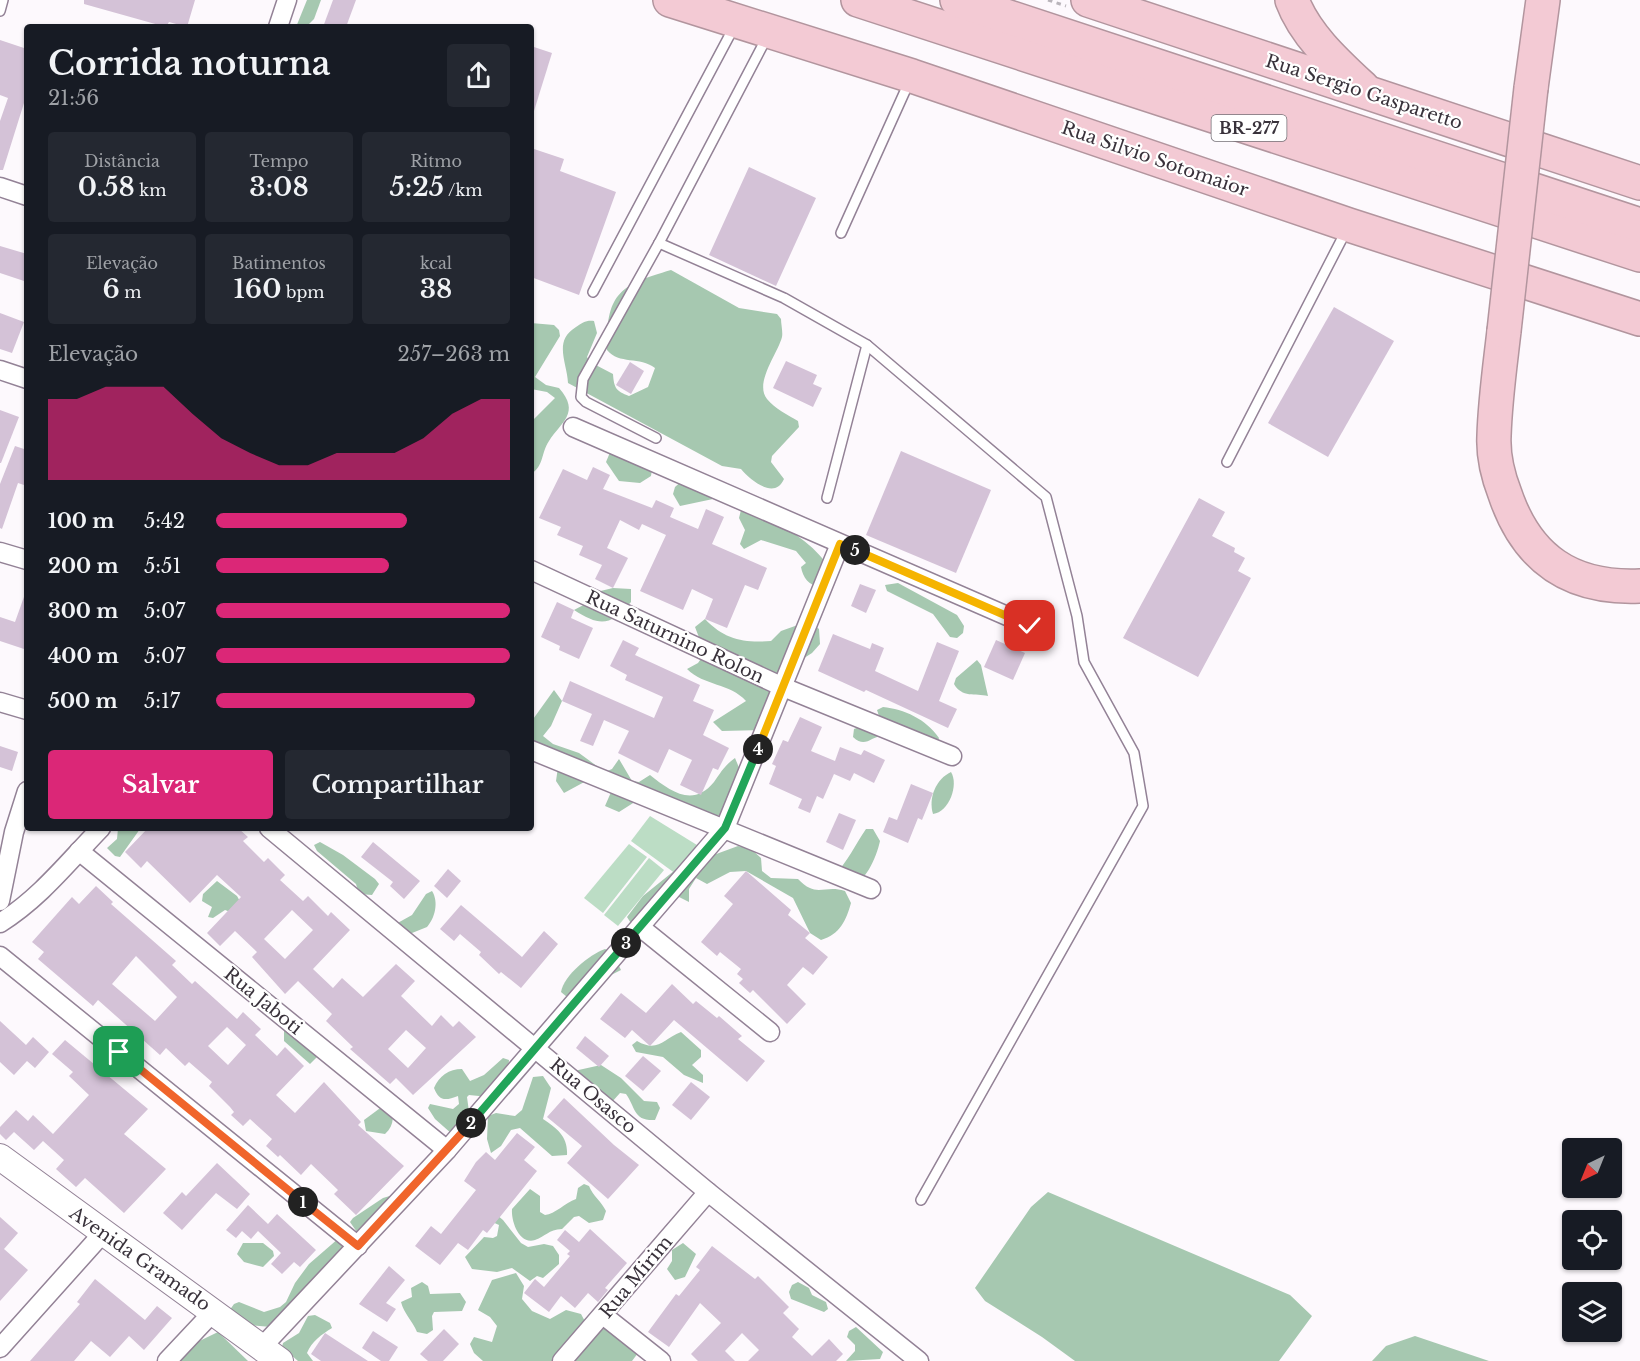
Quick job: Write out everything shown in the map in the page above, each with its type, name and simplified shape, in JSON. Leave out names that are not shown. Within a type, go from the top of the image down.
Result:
[{"type":"highway","name":"Rua Silvio Sotomaior","points":[[670,0],[912,76],[1349,225],[1640,319]]},
{"type":"highway","name":"BR-277","points":[[858,0],[1640,255]]},
{"type":"highway","name":"BR-277","points":[[957,0],[1640,225]]},
{"type":"highway","name":"Rua Sergio Gasparetto","points":[[1088,0],[1369,94],[1633,178]]},
{"type":"highway","points":[[1292,0],[1302,20],[1317,41],[1335,62],[1369,94]]},
{"type":"highway","points":[[1543,0],[1504,331],[1494,438],[1498,475],[1519,530],[1553,566],[1584,580],[1617,587],[1640,586]]},
{"type":"street","points":[[279,24],[286,0]]},
{"type":"street","points":[[0,187],[24,195]]},
{"type":"street","points":[[0,370],[24,378]]},
{"type":"street","points":[[573,427],[1030,626]]},
{"type":"street","points":[[271,1354],[358,1246],[447,1150],[725,828],[840,544]]},
{"type":"street","points":[[0,552],[24,559]]},
{"type":"street","name":"Rua Saturnino Rolon","points":[[534,571],[783,687],[952,756]]},
{"type":"street","points":[[0,702],[24,709]]},
{"type":"street","points":[[534,751],[871,889]]},
{"type":"street","points":[[0,901],[7,830],[24,797]]},
{"type":"street","points":[[0,923],[24,909],[98,831]]},
{"type":"street","name":"Rua Osasco","points":[[273,831],[708,1192],[919,1361]]},
{"type":"street","name":"Rua Jaboti","points":[[79,851],[447,1150]]},
{"type":"street","points":[[640,927],[770,1032]]},
{"type":"street","points":[[0,956],[358,1246]]},
{"type":"street","name":"Avenida Gramado","points":[[0,1157],[271,1354]]},
{"type":"street","name":"Rua Mirim","points":[[562,1361],[708,1192]]},
{"type":"street","points":[[0,1348],[103,1233]]},
{"type":"street","points":[[167,1361],[214,1311]]},
{"type":"street","points":[[603,1315],[661,1361]]},
{"type":"lane","points":[[0,10],[3,0]]},
{"type":"lane","points":[[592,292],[737,22]]},
{"type":"lane","points":[[656,438],[586,402],[580,397],[583,379],[659,243],[770,33]]},
{"type":"lane","points":[[840,233],[912,76]]},
{"type":"lane","points":[[1227,462],[1349,225]]},
{"type":"lane","points":[[659,243],[784,298],[867,345],[1046,497],[1077,616],[1084,662],[1134,753],[1143,806],[921,1200]]},
{"type":"lane","points":[[827,498],[867,345]]},
{"type":"green space","points":[[307,0],[321,0],[314,19],[309,24],[297,24]]},
{"type":"green space","points":[[671,270],[739,308],[777,314],[781,319],[782,337],[765,377],[764,392],[774,406],[798,421],[799,427],[772,456],[771,462],[784,479],[775,488],[757,483],[741,469],[722,466],[568,383],[563,352],[565,339],[569,333],[584,322],[594,321],[597,333],[587,357],[590,362],[613,374],[618,391],[629,396],[648,387],[655,368],[643,362],[617,357],[607,350],[609,316],[613,304],[628,287]]},
{"type":"green space","points":[[534,323],[554,325],[559,330],[560,336],[535,377],[546,385],[559,388],[565,397],[569,411],[546,446],[534,472],[534,419],[555,398],[547,392],[534,390]]},
{"type":"green space","points":[[611,450],[652,469],[651,476],[640,483],[619,481],[606,462]]},
{"type":"green space","points":[[684,479],[713,492],[713,499],[680,506],[673,494],[675,487]]},
{"type":"green space","points":[[741,510],[748,510],[781,526],[801,538],[819,554],[827,564],[819,587],[812,585],[805,578],[801,567],[806,563],[796,551],[761,540],[744,549],[740,544],[745,530],[739,518]]},
{"type":"green space","points":[[898,583],[957,615],[964,626],[963,633],[957,638],[950,637],[933,614],[887,591],[885,585]]},
{"type":"green space","points":[[613,588],[631,589],[631,602],[611,620],[598,621],[574,610],[591,601],[588,594]]},
{"type":"green space","points":[[705,619],[728,636],[752,641],[771,641],[781,631],[809,621],[819,629],[820,644],[801,660],[770,697],[763,730],[722,731],[713,722],[746,701],[740,695],[701,679],[687,669],[698,663],[705,653],[695,627]]},
{"type":"green space","points":[[977,660],[981,665],[988,696],[965,693],[954,684],[956,678]]},
{"type":"green space","points":[[554,690],[562,701],[551,726],[543,736],[553,744],[579,753],[605,772],[612,769],[619,759],[632,781],[639,782],[650,775],[665,786],[682,794],[698,794],[706,790],[735,758],[740,770],[732,817],[706,814],[641,798],[619,812],[605,806],[615,783],[588,780],[564,793],[556,781],[558,767],[534,761],[534,718]]},
{"type":"green space","points":[[883,707],[899,710],[921,720],[939,738],[937,744],[890,736],[861,742],[853,737],[854,729],[880,719],[877,710]]},
{"type":"green space","points":[[951,772],[954,784],[951,797],[944,808],[933,814],[934,790],[941,779]]},
{"type":"green space","points":[[650,816],[697,845],[676,874],[631,841]]},
{"type":"green space","points":[[866,829],[873,829],[880,841],[870,867],[858,882],[851,886],[843,886],[834,882],[834,876]]},
{"type":"green space","points":[[118,831],[139,831],[120,857],[115,856],[107,848],[117,839]]},
{"type":"green space","points":[[320,842],[343,855],[375,879],[379,884],[372,895],[359,894],[356,884],[317,851],[314,845]]},
{"type":"green space","points":[[629,844],[647,857],[603,913],[584,898]]},
{"type":"green space","points":[[738,846],[751,849],[761,858],[762,871],[771,878],[798,879],[816,890],[845,891],[851,903],[847,916],[838,930],[821,940],[810,933],[793,898],[746,871],[730,872],[707,884],[696,878],[689,889],[689,902],[677,896],[634,928],[627,917],[643,896],[685,862],[700,860]]},
{"type":"green space","points":[[649,858],[664,870],[618,926],[604,915]]},
{"type":"green space","points":[[217,881],[237,896],[242,905],[236,914],[225,910],[213,918],[208,917],[212,907],[202,901],[203,894]]},
{"type":"green space","points":[[432,891],[435,910],[427,927],[407,935],[394,925],[412,915],[426,894]]},
{"type":"green space","points":[[605,949],[612,952],[621,970],[567,997],[561,992],[567,979],[578,966]]},
{"type":"green space","points":[[284,1028],[320,1054],[310,1064],[284,1041]]},
{"type":"green space","points":[[681,1032],[701,1050],[701,1057],[692,1065],[703,1075],[703,1083],[684,1075],[663,1057],[636,1052],[632,1045],[637,1041],[650,1046],[660,1044]]},
{"type":"green space","points":[[503,1058],[509,1060],[508,1071],[489,1097],[469,1095],[467,1097],[470,1119],[452,1134],[435,1119],[428,1108],[430,1104],[453,1109],[459,1104],[458,1096],[449,1099],[440,1098],[434,1088],[436,1084],[445,1074],[457,1069],[462,1069],[470,1081],[484,1075]]},
{"type":"green space","points":[[601,1065],[621,1078],[644,1101],[657,1102],[660,1108],[655,1120],[639,1116],[626,1094],[620,1093],[611,1103],[574,1071]]},
{"type":"green space","points":[[543,1076],[551,1088],[543,1119],[564,1138],[567,1155],[552,1156],[520,1128],[511,1130],[501,1146],[491,1153],[487,1139],[488,1116],[496,1113],[515,1116],[522,1110],[533,1077]]},
{"type":"green space","points":[[387,1103],[393,1119],[391,1127],[385,1134],[366,1131],[364,1120]]},
{"type":"green space","points":[[584,1184],[589,1186],[606,1211],[603,1220],[589,1223],[579,1216],[574,1217],[562,1229],[535,1240],[529,1241],[520,1236],[513,1220],[512,1209],[530,1189],[540,1196],[540,1212],[545,1215],[553,1213],[576,1199],[578,1188]]},
{"type":"green space","points":[[1048,1192],[1290,1295],[1312,1316],[1279,1361],[1075,1361],[985,1301],[975,1288],[1031,1207]]},
{"type":"green space","points":[[393,1195],[359,1235],[350,1222],[353,1218],[383,1198]]},
{"type":"green space","points":[[486,1206],[503,1220],[521,1243],[528,1247],[544,1244],[553,1246],[559,1255],[559,1264],[543,1278],[537,1276],[530,1281],[512,1268],[497,1272],[472,1269],[465,1257],[484,1237],[497,1236],[499,1225],[490,1221]]},
{"type":"green space","points":[[339,1238],[349,1248],[271,1327],[250,1325],[229,1311],[234,1304],[239,1302],[264,1312],[280,1307],[286,1302],[295,1283],[309,1264]]},
{"type":"green space","points":[[243,1243],[263,1243],[273,1251],[274,1256],[263,1267],[244,1262],[237,1254]]},
{"type":"green space","points":[[683,1243],[696,1254],[685,1277],[675,1280],[667,1269],[672,1261],[672,1250]]},
{"type":"green space","points":[[516,1273],[524,1286],[522,1299],[532,1311],[550,1319],[566,1310],[581,1314],[588,1327],[560,1361],[483,1361],[474,1353],[470,1344],[474,1337],[492,1342],[497,1326],[490,1317],[478,1310],[492,1280]]},
{"type":"green space","points":[[422,1282],[428,1286],[430,1294],[460,1293],[466,1302],[462,1311],[434,1312],[433,1330],[427,1334],[417,1332],[401,1302],[412,1297],[411,1288]]},
{"type":"green space","points":[[798,1282],[809,1288],[812,1295],[826,1302],[828,1309],[824,1312],[791,1299],[789,1292],[792,1285]]},
{"type":"green space","points":[[315,1315],[330,1323],[332,1328],[311,1345],[307,1353],[313,1361],[298,1361],[282,1347],[283,1343],[299,1333],[308,1316]]},
{"type":"green space","points":[[605,1327],[638,1353],[632,1361],[571,1361]]},
{"type":"green space","points":[[856,1327],[883,1352],[880,1359],[846,1361],[855,1351],[855,1345],[847,1337],[849,1331]]},
{"type":"green space","points":[[218,1332],[248,1361],[171,1361],[183,1349]]},
{"type":"green space","points":[[1415,1336],[1489,1361],[1372,1361],[1386,1346]]},
{"type":"building","points":[[84,0],[195,0],[188,24],[169,22],[168,24],[155,24],[84,4]]},
{"type":"building","points":[[333,0],[356,0],[347,24],[324,24]]},
{"type":"building","points":[[0,40],[24,48],[24,103],[3,170],[0,170],[0,121],[8,98],[0,95]]},
{"type":"building","points":[[534,47],[552,53],[534,111]]},
{"type":"building","points":[[534,149],[564,159],[560,171],[616,192],[579,295],[534,278]]},
{"type":"building","points":[[749,167],[816,198],[776,286],[709,255]]},
{"type":"building","points":[[0,246],[24,253],[24,281],[0,273]]},
{"type":"building","points":[[1334,307],[1394,341],[1328,457],[1268,423]]},
{"type":"building","points":[[0,313],[24,322],[12,353],[0,349]]},
{"type":"building","points":[[786,361],[817,375],[813,384],[822,388],[813,407],[773,388]]},
{"type":"building","points":[[630,362],[644,371],[631,394],[616,385]]},
{"type":"building","points":[[0,410],[19,417],[1,463],[0,463]]},
{"type":"building","points":[[15,446],[24,449],[24,485],[18,483],[2,529],[0,528],[0,484]]},
{"type":"building","points":[[901,451],[991,490],[956,573],[866,535]]},
{"type":"building","points":[[593,467],[610,475],[603,489],[652,508],[656,500],[674,508],[670,517],[698,529],[706,509],[724,517],[712,544],[767,568],[758,590],[745,585],[727,628],[705,619],[713,599],[692,589],[683,610],[640,591],[666,535],[642,524],[639,530],[620,520],[607,548],[628,558],[613,588],[595,579],[602,565],[579,555],[583,546],[557,535],[561,527],[539,518],[563,469],[587,480]]},
{"type":"building","points":[[1199,498],[1225,512],[1212,536],[1235,548],[1234,552],[1245,558],[1238,571],[1251,578],[1198,677],[1123,638]]},
{"type":"building","points":[[860,584],[876,590],[866,613],[851,606]]},
{"type":"building","points":[[24,597],[24,649],[0,641],[0,617],[15,622]]},
{"type":"building","points":[[557,602],[574,610],[571,618],[593,628],[579,659],[559,650],[560,646],[541,637]]},
{"type":"building","points":[[833,634],[870,649],[872,643],[884,648],[875,671],[918,691],[937,642],[959,651],[939,701],[957,709],[948,728],[866,690],[864,692],[818,671]]},
{"type":"building","points":[[623,640],[639,648],[635,655],[700,685],[693,701],[714,710],[703,735],[729,748],[718,770],[713,768],[701,795],[680,785],[692,760],[669,749],[658,773],[618,753],[629,731],[604,720],[593,746],[580,741],[592,714],[562,701],[570,681],[654,718],[663,697],[625,680],[627,675],[610,666]]},
{"type":"building","points":[[996,640],[1025,653],[1013,680],[984,667]]},
{"type":"building","points":[[800,717],[822,727],[811,751],[835,761],[840,747],[861,755],[864,750],[885,760],[874,783],[854,773],[850,781],[834,774],[823,799],[817,796],[810,813],[798,808],[802,799],[769,784],[776,766],[772,764],[783,740],[788,742]]},
{"type":"building","points":[[0,746],[18,752],[12,771],[0,767]]},
{"type":"building","points":[[911,784],[933,793],[922,820],[918,818],[908,843],[883,832],[889,817],[897,820]]},
{"type":"building","points":[[839,813],[856,820],[843,850],[826,842]]},
{"type":"building","points":[[145,831],[241,831],[248,837],[243,841],[264,862],[268,858],[285,875],[280,880],[303,901],[308,896],[328,916],[331,912],[350,930],[313,969],[333,988],[342,978],[363,997],[396,964],[415,981],[401,996],[432,1026],[441,1015],[453,1027],[459,1021],[476,1037],[413,1095],[396,1078],[390,1084],[350,1049],[353,1047],[326,1021],[332,1014],[298,981],[285,994],[252,957],[257,952],[235,931],[220,946],[207,933],[241,897],[217,875],[190,903],[147,861],[141,868],[125,852]],"holes":[[[292,910],[313,930],[285,959],[264,939]],[[406,1030],[426,1048],[408,1068],[388,1049]]]},
{"type":"building","points":[[373,842],[420,881],[404,899],[390,886],[393,882],[361,857]]},
{"type":"building","points":[[448,869],[461,881],[447,898],[434,886]]},
{"type":"building","points":[[746,871],[791,910],[788,915],[810,933],[805,938],[828,957],[813,975],[803,967],[787,985],[806,1004],[787,1024],[753,990],[750,993],[739,983],[743,979],[737,974],[741,969],[720,952],[717,956],[701,942],[733,904],[724,896]]},
{"type":"building","points":[[96,886],[113,902],[111,904],[176,961],[172,965],[192,984],[195,981],[237,1019],[243,1012],[261,1029],[255,1035],[277,1056],[285,1047],[304,1066],[276,1095],[295,1113],[324,1082],[361,1122],[358,1125],[404,1166],[356,1215],[334,1194],[338,1190],[311,1164],[301,1175],[280,1155],[278,1157],[266,1146],[272,1139],[250,1119],[243,1126],[231,1115],[234,1112],[209,1086],[212,1082],[189,1062],[185,1066],[166,1048],[160,1055],[98,1000],[93,1006],[38,959],[44,952],[32,942],[72,897],[79,904]],"holes":[[[136,956],[177,997],[155,1021],[112,984]],[[227,1027],[246,1045],[228,1065],[208,1046]]]},
{"type":"building","points":[[461,905],[522,957],[544,931],[558,944],[521,988],[501,972],[499,974],[479,955],[481,952],[460,934],[454,941],[440,929]]},
{"type":"building","points":[[672,984],[693,1004],[696,1001],[717,1018],[719,1016],[742,1036],[738,1039],[765,1061],[747,1082],[674,1020],[650,1046],[632,1030],[625,1038],[600,1019],[621,993],[646,1013]]},
{"type":"building","points":[[0,1021],[26,1045],[33,1037],[49,1052],[35,1068],[27,1061],[14,1075],[0,1062]]},
{"type":"building","points":[[585,1036],[609,1056],[599,1067],[576,1048]]},
{"type":"building","points":[[65,1040],[148,1109],[124,1134],[166,1169],[124,1213],[85,1178],[76,1187],[56,1169],[64,1160],[43,1141],[34,1150],[14,1132],[6,1140],[0,1134],[0,1127],[16,1110],[28,1121],[33,1115],[53,1134],[89,1095],[69,1076],[73,1072],[52,1054]]},
{"type":"building","points":[[643,1056],[661,1071],[643,1091],[625,1076]]},
{"type":"building","points":[[691,1082],[710,1097],[691,1120],[672,1105]]},
{"type":"building","points":[[564,1098],[639,1165],[608,1199],[567,1163],[582,1146],[547,1117]]},
{"type":"building","points":[[517,1133],[535,1147],[524,1160],[537,1171],[487,1233],[483,1230],[468,1250],[458,1243],[440,1265],[415,1246],[431,1226],[441,1234],[476,1190],[464,1181],[476,1162],[486,1152],[495,1160]]},
{"type":"building","points":[[217,1163],[250,1194],[237,1209],[216,1193],[182,1230],[163,1213],[182,1192],[186,1196]]},
{"type":"building","points":[[248,1205],[268,1224],[277,1214],[316,1250],[300,1267],[294,1262],[282,1274],[271,1264],[281,1253],[258,1231],[251,1239],[242,1231],[236,1238],[226,1230]]},
{"type":"building","points":[[0,1217],[18,1233],[4,1249],[28,1270],[0,1301]]},
{"type":"building","points":[[590,1229],[627,1263],[605,1288],[608,1290],[598,1302],[588,1293],[575,1308],[561,1296],[549,1312],[524,1293],[535,1279],[544,1287],[570,1256],[567,1254],[570,1251],[557,1240],[565,1230],[579,1242]]},
{"type":"building","points":[[712,1246],[755,1279],[758,1276],[789,1307],[783,1313],[799,1329],[792,1337],[812,1356],[829,1339],[843,1354],[836,1361],[748,1361],[759,1350],[742,1333],[725,1351],[735,1361],[698,1361],[691,1354],[721,1323],[700,1303],[669,1347],[648,1332],[676,1294],[679,1296],[700,1270],[696,1267]]},
{"type":"building","points":[[389,1266],[405,1280],[386,1303],[396,1309],[387,1322],[359,1304]]},
{"type":"building","points":[[95,1279],[145,1320],[157,1306],[172,1318],[144,1350],[129,1336],[110,1357],[91,1341],[74,1361],[30,1361],[80,1304],[77,1302]]},
{"type":"building","points":[[444,1329],[459,1344],[443,1361],[428,1361],[420,1354]]},
{"type":"building","points":[[373,1331],[398,1347],[389,1361],[381,1361],[362,1348]]},
{"type":"building","points":[[325,1333],[368,1361],[321,1361],[311,1354]]},
{"type":"route","points":[[119,1052],[358,1246],[447,1150],[725,828],[840,544],[1030,626]]}]
